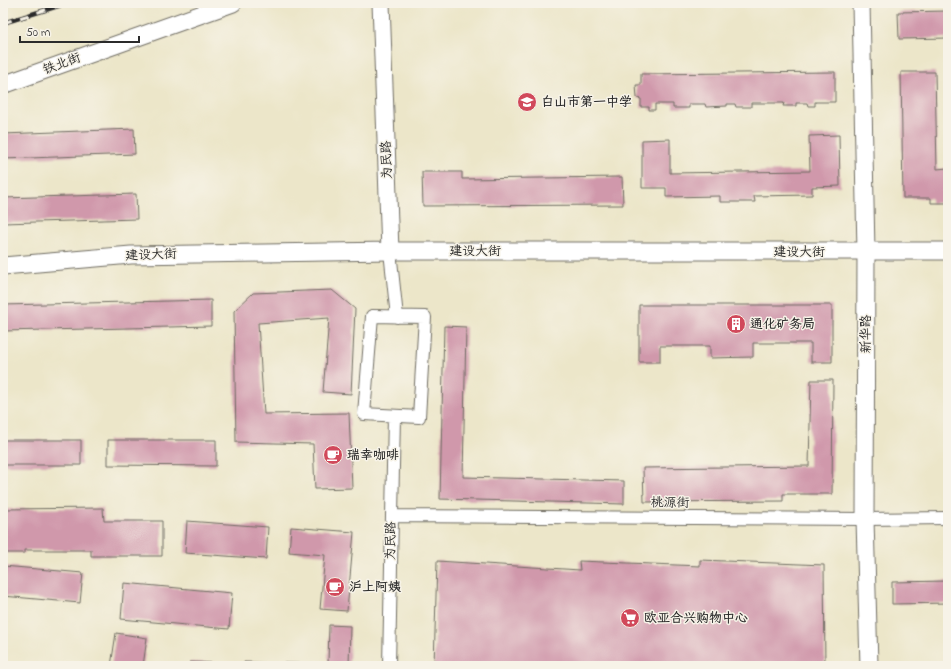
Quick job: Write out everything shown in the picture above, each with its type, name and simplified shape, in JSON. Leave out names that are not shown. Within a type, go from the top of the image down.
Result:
[{"type":"main road","name":"铁北街","points":[[3,85],[233,3]]},
{"type":"main road","name":"为民路","points":[[381,3],[390,251]]},
{"type":"main road","name":"新华路","points":[[861,3],[866,252],[865,519],[869,666]]},
{"type":"main road","name":"建设大街","points":[[3,266],[131,255],[390,251],[948,251]]},
{"type":"street","name":"为民路","points":[[390,251],[397,317]]},
{"type":"street","points":[[372,316],[426,317],[419,417],[394,416],[364,414],[372,316]]},
{"type":"street","name":"为民路","points":[[389,666],[394,416]]},
{"type":"street","name":"桃源街","points":[[392,516],[865,519],[948,518]]},
{"type":"building","points":[[948,11],[948,38],[899,39],[898,12]]},
{"type":"building","points":[[835,72],[835,102],[815,102],[815,106],[808,106],[807,103],[796,103],[796,106],[783,106],[784,103],[751,103],[751,107],[736,107],[735,104],[706,107],[705,104],[689,104],[689,108],[673,108],[673,104],[655,104],[655,110],[649,110],[649,107],[641,107],[641,99],[637,98],[636,85],[641,85],[641,74]]},
{"type":"building","points":[[901,72],[935,72],[937,169],[948,168],[948,203],[931,203],[931,198],[903,198]]},
{"type":"building","points":[[134,129],[135,154],[3,159],[3,134]]},
{"type":"building","points":[[839,135],[840,186],[812,187],[812,195],[754,196],[755,202],[720,202],[720,196],[666,197],[666,188],[642,188],[642,140],[670,139],[670,173],[810,171],[809,136]]},
{"type":"building","points":[[422,172],[462,172],[462,179],[622,177],[623,205],[423,206]]},
{"type":"building","points":[[136,194],[137,219],[3,223],[3,198]]},
{"type":"building","points":[[332,290],[355,309],[351,394],[323,392],[329,318],[258,323],[264,414],[349,413],[352,488],[315,489],[313,444],[236,442],[234,311],[253,293]]},
{"type":"building","points":[[211,300],[211,326],[3,331],[3,305]]},
{"type":"building","name":"通化矿务局","points":[[639,305],[832,305],[832,362],[811,362],[811,343],[753,343],[753,357],[710,358],[710,346],[660,346],[660,362],[639,362]]},
{"type":"building","points":[[444,326],[466,327],[463,477],[624,481],[624,504],[440,499]]},
{"type":"building","points":[[811,380],[833,380],[832,494],[783,494],[783,501],[644,502],[643,468],[809,466]]},
{"type":"building","points":[[3,440],[81,440],[81,465],[3,465]]},
{"type":"building","points":[[108,440],[216,440],[216,466],[108,465]]},
{"type":"building","points":[[103,508],[104,521],[162,521],[162,556],[91,556],[91,550],[25,550],[25,553],[3,553],[3,509]]},
{"type":"building","points":[[187,521],[268,527],[266,559],[185,553]]},
{"type":"building","points":[[291,527],[354,532],[347,611],[320,609],[325,555],[289,552]]},
{"type":"building","name":"欧亚合兴购物中心","points":[[700,560],[824,565],[825,666],[434,666],[437,561],[580,570],[579,561],[700,566]]},
{"type":"building","points":[[3,566],[83,573],[80,603],[3,596]]},
{"type":"building","points":[[948,581],[948,603],[892,604],[892,582]]},
{"type":"building","points":[[124,583],[232,593],[229,629],[121,619]]},
{"type":"building","points":[[329,625],[350,626],[349,666],[244,666],[244,662],[328,664]]},
{"type":"building","points":[[116,633],[147,638],[143,666],[111,666]]},
{"type":"building","points":[[190,662],[220,663],[220,666],[190,666]]},
{"type":"railway","points":[[3,23],[68,3]]},
{"type":"place","name":"白山市第一中学","points":[[527,102]]},
{"type":"place","name":"通化矿务局","points":[[736,324]]},
{"type":"place","name":"瑞幸咖啡","points":[[333,455]]},
{"type":"place","name":"沪上阿姨","points":[[335,587]]},
{"type":"place","name":"欧亚合兴购物中心","points":[[630,618]]}]
